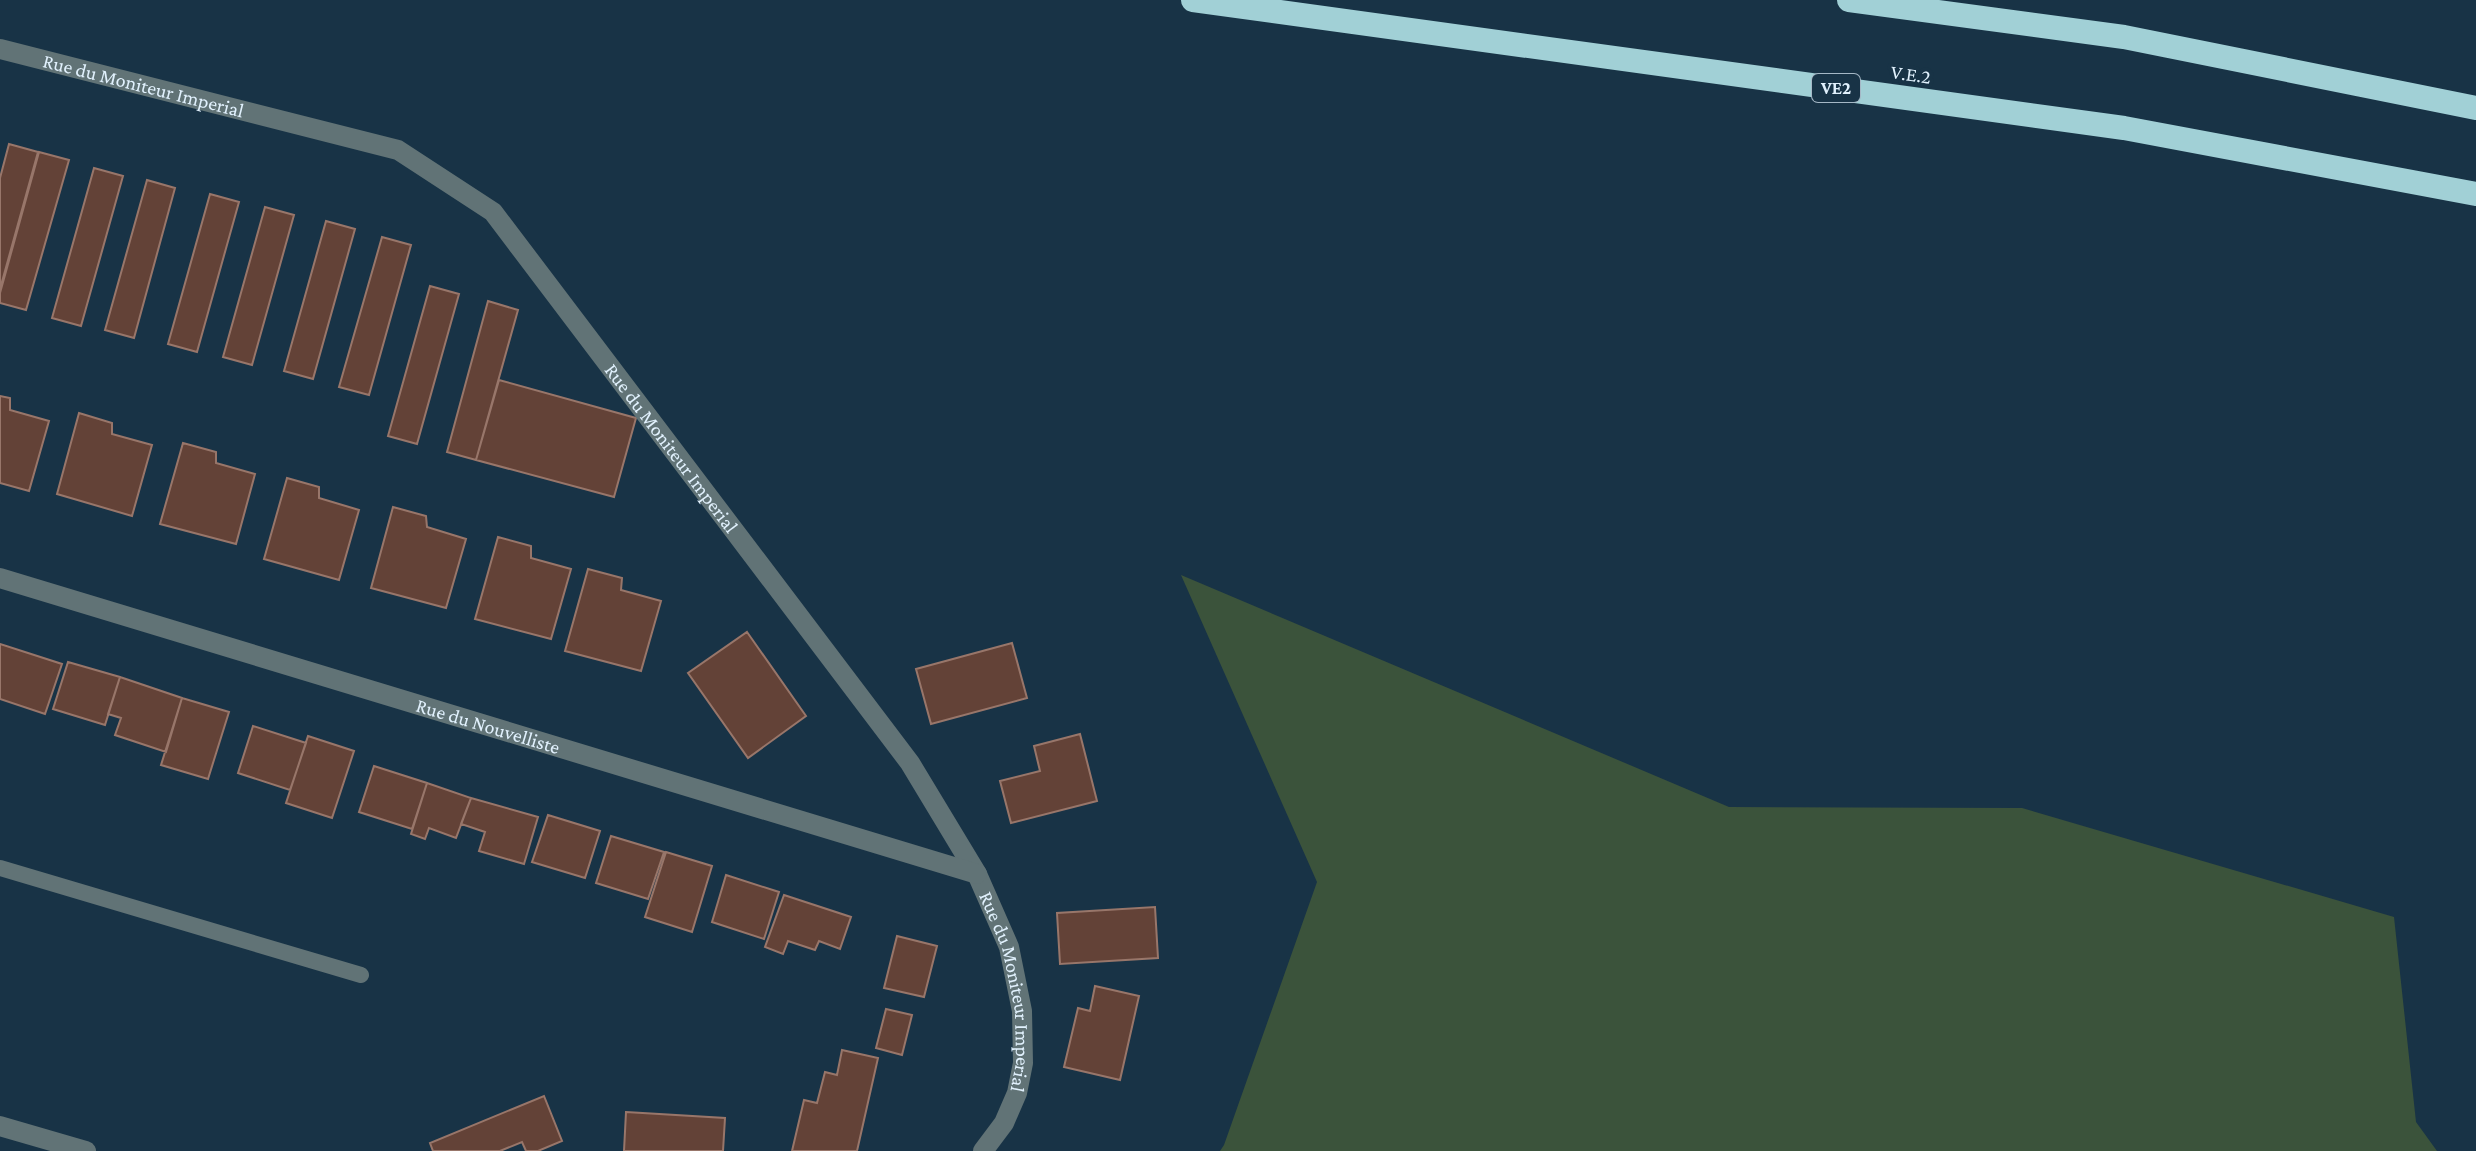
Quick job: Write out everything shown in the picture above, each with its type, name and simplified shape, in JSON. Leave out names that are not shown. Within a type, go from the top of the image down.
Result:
[{"type":"highway","name":"V.E.2","points":[[1193,0],[2124,128],[2476,194]]},
{"type":"highway","points":[[1849,0],[2124,37],[2476,108]]},
{"type":"street","name":"Rue du Moniteur Imperial","points":[[0,49],[398,150],[493,212],[910,763],[977,874],[1009,947],[1022,1011],[1023,1063],[1017,1093],[1004,1123],[983,1151]]},
{"type":"street","name":"Rue du Nouvelliste","points":[[0,578],[977,874]]},
{"type":"street","points":[[0,1126],[86,1151]]},
{"type":"lane","points":[[0,868],[361,975]]},
{"type":"green space","points":[[1181,575],[1729,807],[2022,808],[2394,917],[2416,1122],[2437,1151],[1220,1151],[1317,882]]},
{"type":"building","points":[[9,144],[38,152],[0,289],[0,178]]},
{"type":"building","points":[[39,152],[69,160],[26,310],[0,303],[0,293]]},
{"type":"building","points":[[94,168],[123,176],[81,326],[52,318]]},
{"type":"building","points":[[147,180],[175,188],[134,338],[105,330]]},
{"type":"building","points":[[210,194],[239,202],[197,352],[168,344]]},
{"type":"building","points":[[265,207],[294,215],[252,365],[223,357]]},
{"type":"building","points":[[326,221],[355,229],[313,379],[284,371]]},
{"type":"building","points":[[382,237],[411,245],[369,395],[339,387]]},
{"type":"building","points":[[430,286],[459,294],[417,444],[388,436]]},
{"type":"building","points":[[488,301],[518,310],[476,460],[447,452]]},
{"type":"building","points":[[499,380],[636,418],[614,497],[476,460]]},
{"type":"building","points":[[0,396],[10,398],[10,410],[49,421],[29,491],[0,483]]},
{"type":"building","points":[[79,413],[112,423],[112,434],[152,445],[132,516],[57,494]]},
{"type":"building","points":[[183,443],[216,452],[216,463],[255,474],[236,544],[160,524]]},
{"type":"building","points":[[287,478],[319,487],[319,498],[359,510],[339,580],[264,559]]},
{"type":"building","points":[[393,507],[426,516],[427,527],[466,539],[446,608],[371,588]]},
{"type":"building","points":[[498,537],[531,546],[531,558],[571,569],[551,639],[475,619]]},
{"type":"building","points":[[588,569],[622,578],[621,590],[661,601],[641,671],[565,651]]},
{"type":"building","points":[[747,632],[806,716],[748,758],[688,673]]},
{"type":"building","points":[[1012,643],[1027,698],[931,724],[916,669]]},
{"type":"building","points":[[0,644],[62,664],[45,714],[0,699]]},
{"type":"building","points":[[68,662],[120,677],[105,725],[53,709]]},
{"type":"building","points":[[120,677],[182,698],[166,752],[115,735],[121,718],[108,714]]},
{"type":"building","points":[[182,698],[229,712],[208,779],[161,765]]},
{"type":"building","points":[[253,726],[306,743],[290,790],[238,773]]},
{"type":"building","points":[[1080,734],[1097,801],[1011,823],[1000,781],[1040,771],[1034,746]]},
{"type":"building","points":[[308,736],[354,751],[332,818],[286,803]]},
{"type":"building","points":[[374,766],[427,783],[412,829],[359,812]]},
{"type":"building","points":[[427,783],[471,798],[456,838],[429,828],[425,839],[411,834]]},
{"type":"building","points":[[471,798],[538,817],[524,864],[479,851],[485,832],[461,824]]},
{"type":"building","points":[[548,815],[600,831],[585,878],[532,862]]},
{"type":"building","points":[[611,836],[664,852],[648,899],[596,883]]},
{"type":"building","points":[[666,852],[712,866],[692,932],[645,917]]},
{"type":"building","points":[[726,875],[779,892],[764,939],[712,922]]},
{"type":"building","points":[[784,895],[851,917],[840,949],[819,941],[815,950],[788,941],[783,954],[765,947]]},
{"type":"building","points":[[1155,907],[1158,958],[1060,964],[1057,913]]},
{"type":"building","points":[[897,936],[937,946],[924,997],[884,988]]},
{"type":"building","points":[[1095,986],[1139,996],[1120,1080],[1064,1067],[1078,1008],[1090,1011]]},
{"type":"building","points":[[886,1009],[912,1015],[902,1055],[876,1048]]},
{"type":"building","points":[[842,1050],[878,1058],[857,1151],[792,1151],[804,1100],[817,1103],[825,1072],[837,1075]]},
{"type":"building","points":[[544,1096],[562,1141],[538,1151],[526,1151],[522,1142],[500,1151],[433,1151],[430,1143]]},
{"type":"building","points":[[626,1112],[725,1118],[723,1151],[624,1151]]}]
